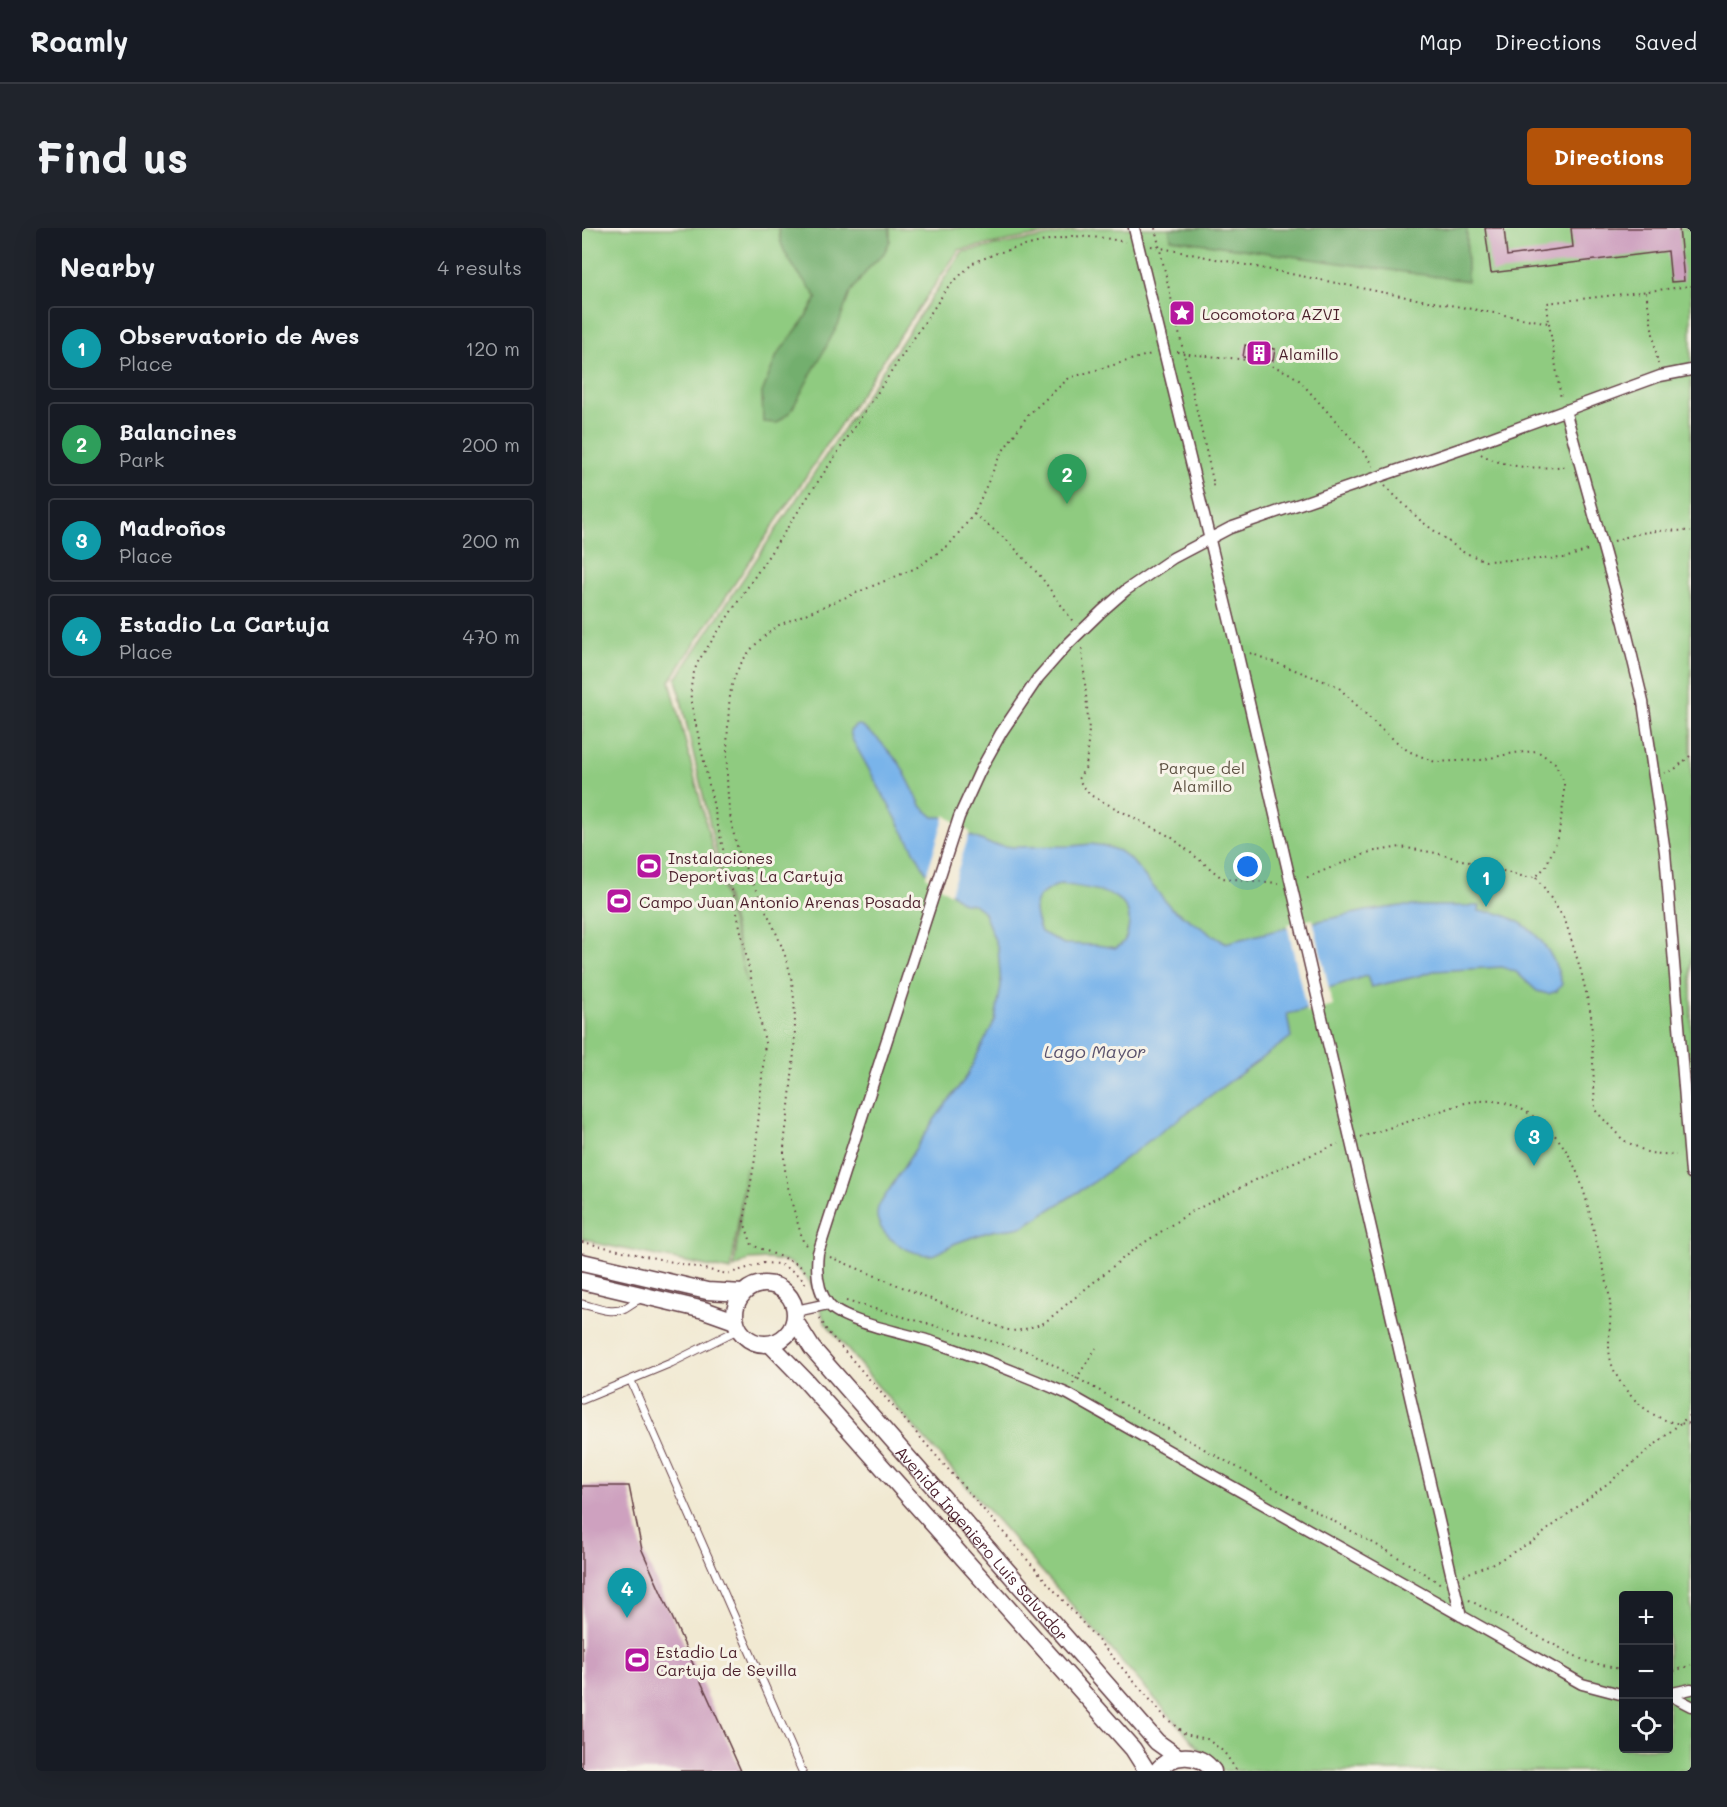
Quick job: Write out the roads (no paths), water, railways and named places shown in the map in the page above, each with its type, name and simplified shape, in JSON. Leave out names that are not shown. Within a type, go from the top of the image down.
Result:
[{"type":"street","points":[[1134,228],[1236,647],[1461,1616]]},
{"type":"street","points":[[1619,1694],[1582,1684],[1068,1394],[1016,1371],[934,1342],[844,1317],[828,1304],[819,1284],[816,1269],[818,1253],[959,817],[980,771],[1018,705],[1038,678],[1080,632],[1126,590],[1173,558],[1230,528],[1468,446],[1660,376],[1691,370]]},
{"type":"street","points":[[1565,410],[1643,702],[1665,852],[1691,1173]]},
{"type":"street","points":[[582,1262],[707,1291],[743,1293]]},
{"type":"street","points":[[582,1281],[704,1310],[737,1325]]},
{"type":"street","points":[[760,1284],[770,1284],[788,1293],[793,1301],[796,1316],[787,1336],[771,1344],[761,1345],[744,1336],[737,1325],[735,1311],[737,1301],[743,1293],[760,1284]]},
{"type":"street","points":[[796,1316],[828,1304]]},
{"type":"street","name":"Avenida Ingeniero Luis Salvador","points":[[796,1316],[813,1348],[1157,1742],[1178,1757]]},
{"type":"street","name":"Avenida Ingeniero Luis Salvador","points":[[771,1344],[1118,1732],[1141,1759],[1147,1771]]},
{"type":"street","points":[[1673,1693],[1691,1689]]},
{"type":"street","points":[[1673,1697],[1691,1706]]},
{"type":"street","points":[[1156,1771],[1167,1761],[1190,1756],[1210,1766],[1213,1771]]},
{"type":"lane","points":[[582,1304],[612,1311],[626,1308],[634,1300],[651,1296]]},
{"type":"lane","points":[[582,1400],[631,1381],[703,1348],[737,1325]]},
{"type":"lane","points":[[631,1381],[802,1771]]},
{"type":"water","name":"Lago Mayor","points":[[860,725],[878,739],[900,764],[922,807],[934,817],[943,817],[969,835],[990,844],[1013,847],[1091,844],[1119,851],[1132,861],[1171,908],[1225,943],[1366,911],[1401,906],[1480,906],[1479,911],[1495,912],[1521,923],[1540,939],[1553,960],[1562,984],[1557,991],[1548,994],[1537,991],[1516,972],[1502,967],[1434,971],[1371,987],[1367,976],[1328,988],[1331,1004],[1287,1014],[1291,1037],[1094,1182],[1024,1226],[992,1231],[956,1243],[934,1255],[915,1252],[899,1245],[881,1228],[877,1219],[878,1207],[934,1120],[965,1079],[995,1020],[1001,986],[998,948],[983,911],[974,904],[963,903],[926,872],[852,739],[850,731]],"holes":[[[1061,884],[1096,890],[1118,899],[1125,907],[1129,917],[1128,930],[1121,945],[1116,948],[1064,944],[1041,932],[1035,915],[1036,902],[1044,892]]]},
{"type":"place","name":"Locomotora AZVI","points":[[1182,313]]},
{"type":"place","name":"Alamillo","points":[[1259,353]]},
{"type":"place","name":"Balancines","points":[[1067,504]]},
{"type":"place","name":"Instalaciones Deportivas La Cartuja","points":[[649,866]]},
{"type":"place","name":"Campo Juan Antonio Arenas Posada","points":[[619,901]]},
{"type":"place","name":"Observatorio de Aves","points":[[1486,907]]},
{"type":"place","name":"Madroños","points":[[1534,1166]]},
{"type":"place","name":"Estadio La Cartuja","points":[[627,1618]]},
{"type":"place","name":"Estadio La Cartuja de Sevilla","points":[[637,1660]]},
{"type":"park label","name":"Parque del Alamillo","points":[[1202,776]]}]
